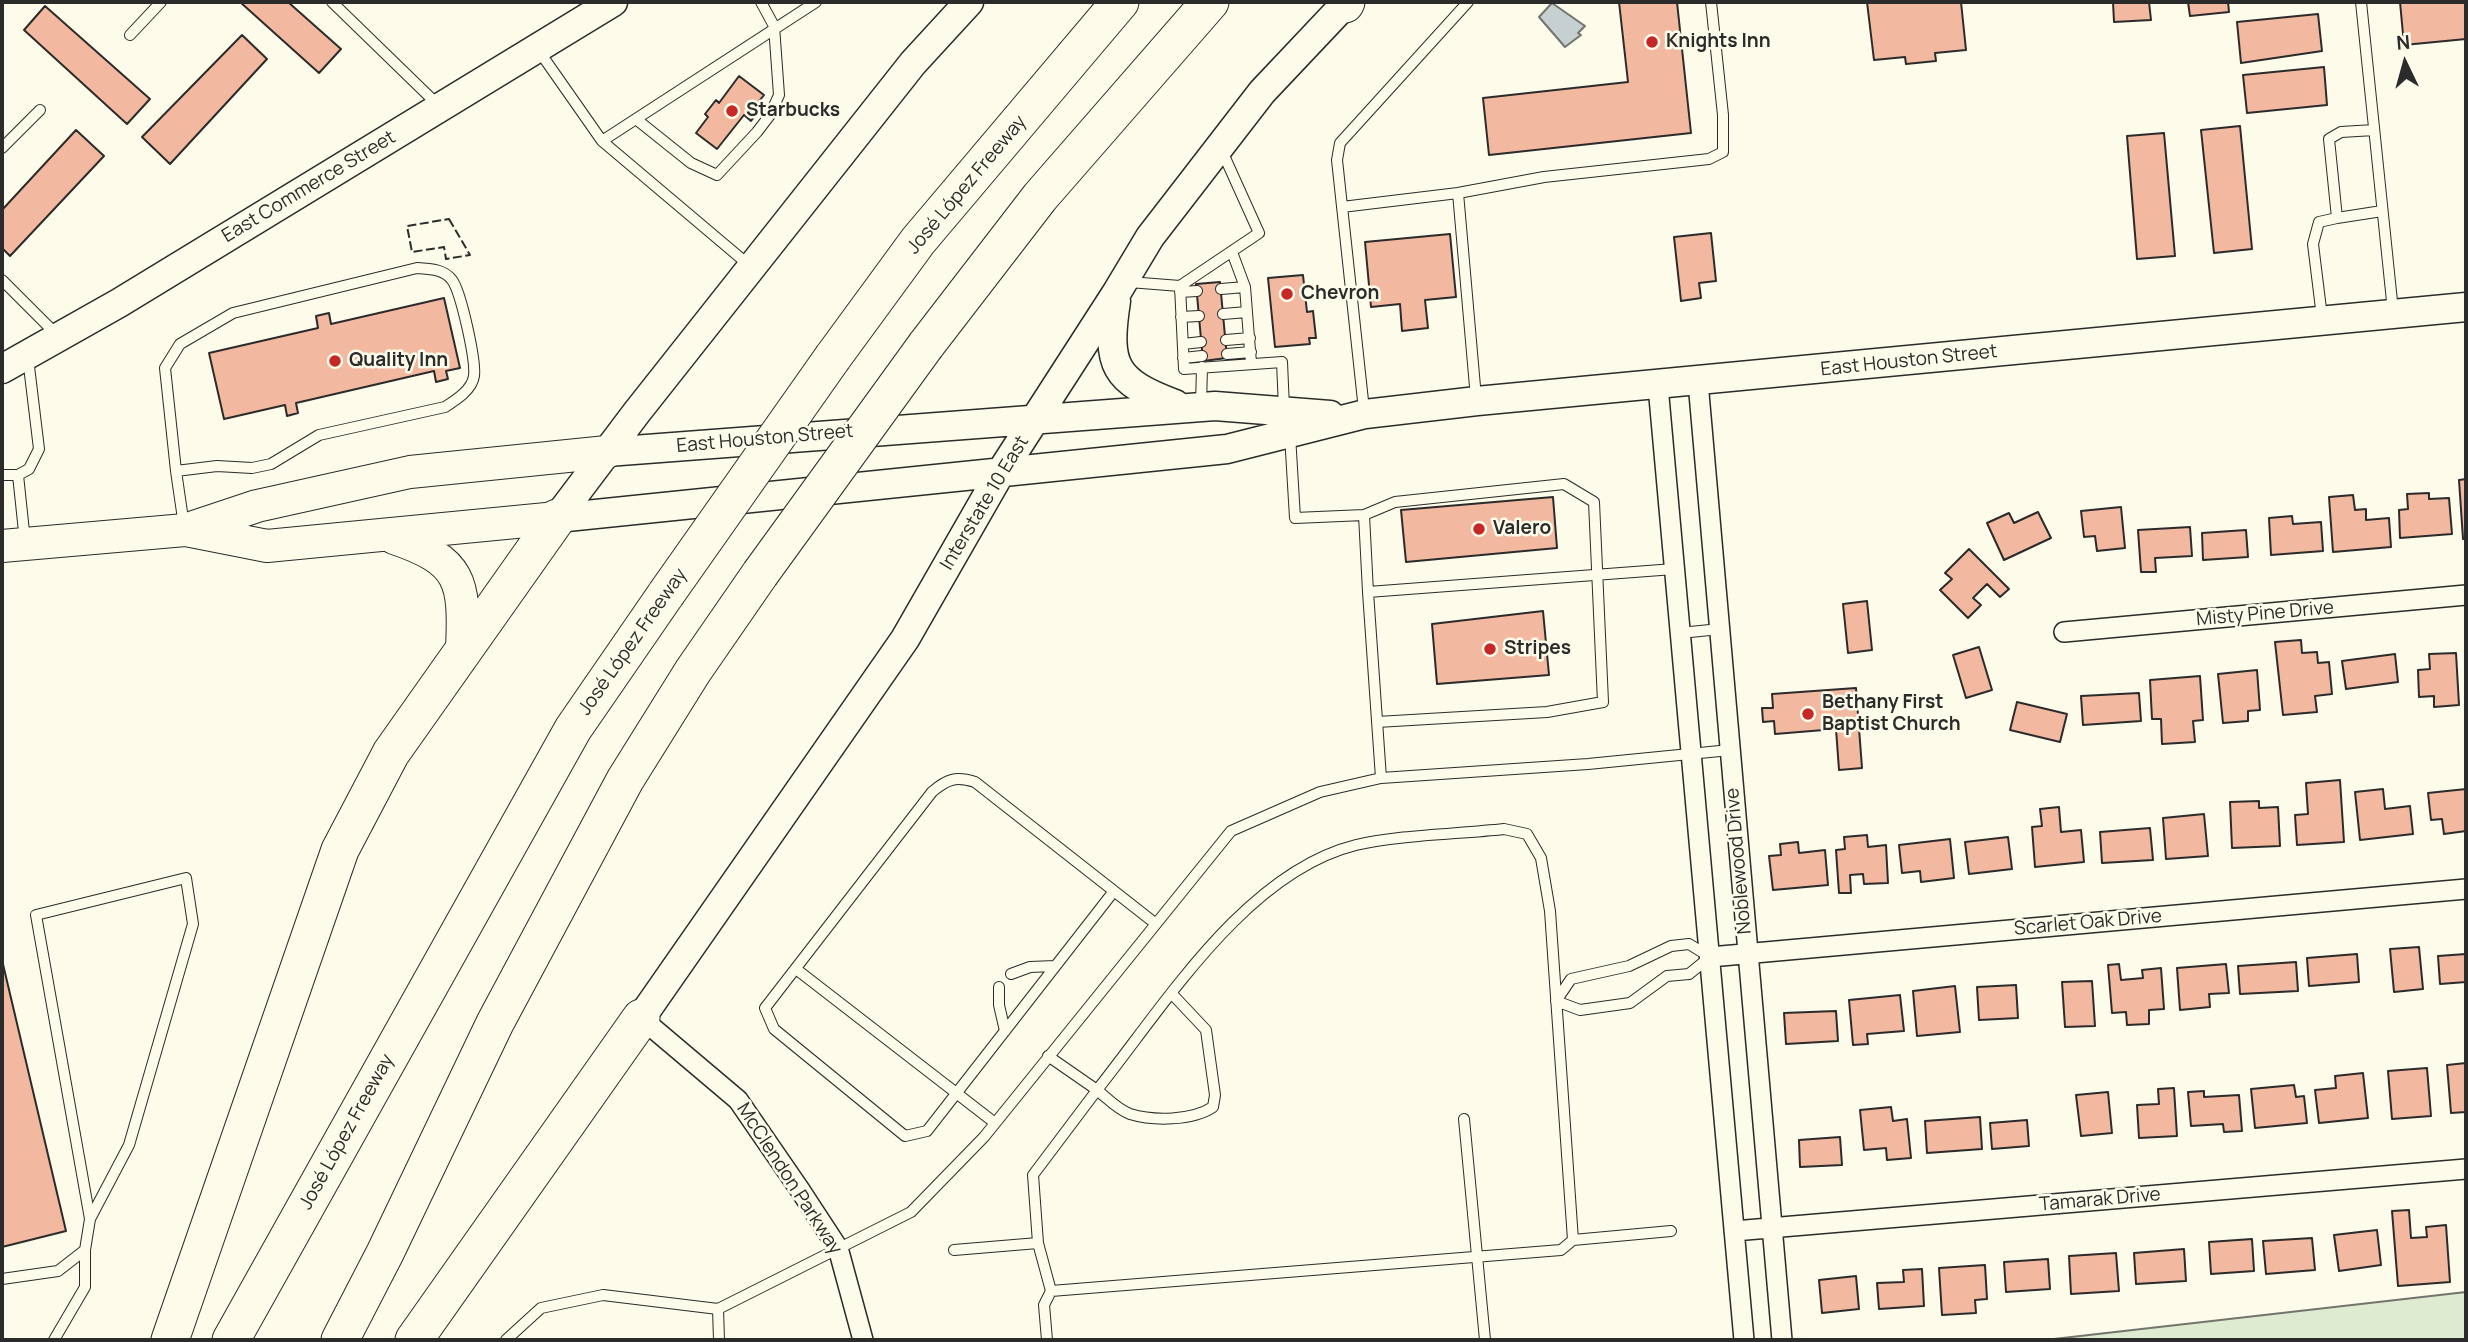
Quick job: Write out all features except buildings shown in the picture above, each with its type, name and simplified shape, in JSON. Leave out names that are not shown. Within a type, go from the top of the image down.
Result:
[{"type":"highway","name":"José López Freeway","points":[[231,1340],[573,729],[833,357],[918,241],[1120,2]]},
{"type":"highway","points":[[340,1340],[386,1253],[495,1023],[625,780],[693,671],[926,345],[1040,197],[1210,2]]},
{"type":"highway","points":[[170,1340],[340,850],[391,753],[462,649],[558,518]]},
{"type":"highway","points":[[414,1340],[641,1018]]},
{"type":"main road","name":"East Commerce Street","points":[[2,369],[613,2]]},
{"type":"main road","points":[[558,518],[751,267],[913,63],[969,2]]},
{"type":"main road","name":"Interstate 10 East","points":[[641,1018],[905,639],[999,475],[1150,237],[1262,92],[1346,3]]},
{"type":"main road","points":[[1120,287],[1111,331],[1116,363],[1123,377],[1140,391],[1193,407]]},
{"type":"main road","name":"East Houston Street","points":[[14,545],[185,530],[257,506],[410,472],[607,452],[1193,407],[1287,422],[1477,401],[1658,386],[2466,307]]},
{"type":"main road","name":"East Houston Street","points":[[185,530],[267,546],[389,536],[999,475],[1227,449],[1287,422]]},
{"type":"main road","points":[[389,536],[423,548],[440,559],[456,576],[463,595],[462,649]]},
{"type":"street","name":"Noblewood Drive","points":[[1698,382],[1782,1340]]},
{"type":"street","name":"Noblewood Drive","points":[[1658,386],[1744,1340]]},
{"type":"street","name":"Misty Pine Drive","points":[[2064,632],[2466,595]]},
{"type":"street","name":"Scarlet Oak Drive","points":[[1710,957],[2466,889]]},
{"type":"street","name":"McClendon Parkway","points":[[641,1018],[738,1100],[838,1248],[863,1340]]},
{"type":"street","name":"Tamarak Drive","points":[[1734,1231],[2466,1169]]},
{"type":"lane","points":[[130,35],[161,2]]},
{"type":"lane","points":[[332,2],[440,107]]},
{"type":"lane","points":[[636,119],[691,163],[717,175],[770,116],[779,95],[774,26],[761,2]]},
{"type":"lane","points":[[602,141],[774,26],[816,2]]},
{"type":"lane","points":[[1342,207],[1458,193],[1544,177],[1709,159],[1723,152],[1723,115],[1711,2]]},
{"type":"lane","points":[[2361,2],[2393,314]]},
{"type":"lane","points":[[1359,416],[1337,160],[1340,143],[1465,3]]},
{"type":"lane","points":[[537,48],[602,141],[751,267]]},
{"type":"lane","points":[[2,148],[40,110]]},
{"type":"lane","points":[[2337,218],[2329,139],[2341,132],[2374,130]]},
{"type":"lane","points":[[1180,289],[1259,233],[1220,147]]},
{"type":"lane","points":[[1458,193],[1477,401]]},
{"type":"lane","points":[[2323,321],[2313,244],[2319,222],[2382,211]]},
{"type":"lane","points":[[1232,252],[1245,287],[1251,357]]},
{"type":"lane","points":[[176,471],[217,466],[252,468],[271,464],[319,435],[445,407],[463,396],[474,377],[470,337],[453,281],[440,271],[417,268],[233,313],[180,344],[165,368],[176,471],[185,530]]},
{"type":"lane","points":[[2,280],[59,337]]},
{"type":"lane","points":[[1120,287],[1197,291]]},
{"type":"lane","points":[[1221,289],[1245,287]]},
{"type":"lane","points":[[1180,289],[1184,369],[1202,362],[1251,357]]},
{"type":"lane","points":[[1223,314],[1247,312]]},
{"type":"lane","points":[[1181,317],[1199,316]]},
{"type":"lane","points":[[1226,340],[1250,338]]},
{"type":"lane","points":[[1183,344],[1201,342]]},
{"type":"lane","points":[[2,475],[18,475],[29,469],[39,449],[27,354]]},
{"type":"lane","points":[[1227,354],[1282,362],[1295,518],[1364,515],[1395,502],[1564,484],[1594,502],[1595,576],[1603,702],[1547,712],[1377,722]]},
{"type":"lane","points":[[1193,407],[1202,362]]},
{"type":"lane","points":[[14,545],[18,475]]},
{"type":"lane","points":[[1364,515],[1381,778]]},
{"type":"lane","points":[[1368,592],[1674,569]]},
{"type":"lane","points":[[1680,633],[1720,629]]},
{"type":"lane","points":[[506,1340],[541,1308],[603,1295],[718,1308],[911,1212],[995,1123],[1231,831],[1320,792],[1381,778],[1730,750]]},
{"type":"lane","points":[[1114,891],[928,1131],[905,1136],[774,1029],[765,1008],[933,792],[947,779],[962,778],[975,782],[1156,923]]},
{"type":"lane","points":[[1047,1340],[1044,1305],[1051,1291],[1038,1243],[1033,1175],[1221,934],[1259,896],[1303,864],[1356,845],[1504,829],[1527,834],[1541,858],[1550,911],[1573,1240]]},
{"type":"lane","points":[[54,1340],[85,1287],[85,1250],[90,1219],[129,1145],[193,925],[186,878],[36,915],[90,1219]]},
{"type":"lane","points":[[1689,944],[1710,957],[1689,974],[1667,976],[1630,1003],[1580,1010],[1556,1001],[1571,979],[1629,966],[1671,946],[1689,944]]},
{"type":"lane","points":[[1011,974],[1030,967],[1055,966]]},
{"type":"lane","points":[[796,969],[995,1123]]},
{"type":"lane","points":[[999,988],[999,1005],[1005,1031]]},
{"type":"lane","points":[[1048,1056],[1127,1114],[1159,1118],[1202,1114],[1213,1107],[1215,1095],[1206,1030],[1172,995]]},
{"type":"lane","points":[[1464,1119],[1485,1340]]},
{"type":"lane","points":[[1051,1291],[1561,1250],[1573,1240],[1671,1231]]},
{"type":"lane","points":[[954,1250],[1038,1243]]},
{"type":"lane","points":[[2,1279],[58,1271],[85,1250]]},
{"type":"lane","points":[[718,1308],[719,1340]]},
{"type":"green space","points":[[2466,1292],[2466,1340],[2045,1340]]},
{"type":"shaded area","points":[[1552,3],[1585,26],[1578,33],[1581,35],[1565,47],[1539,17]]},
{"type":"fence","points":[[449,219],[470,255],[446,259],[444,247],[412,252],[407,226],[449,219]]},
{"type":"place","name":"Knights Inn","points":[[1652,42]]},
{"type":"place","name":"Starbucks","points":[[732,111]]},
{"type":"place","name":"Chevron","points":[[1287,294]]},
{"type":"place","name":"Quality Inn","points":[[335,361]]},
{"type":"place","name":"Valero","points":[[1479,529]]},
{"type":"place","name":"Stripes","points":[[1490,649]]},
{"type":"place","name":"Bethany First Baptist Church","points":[[1808,714]]}]
